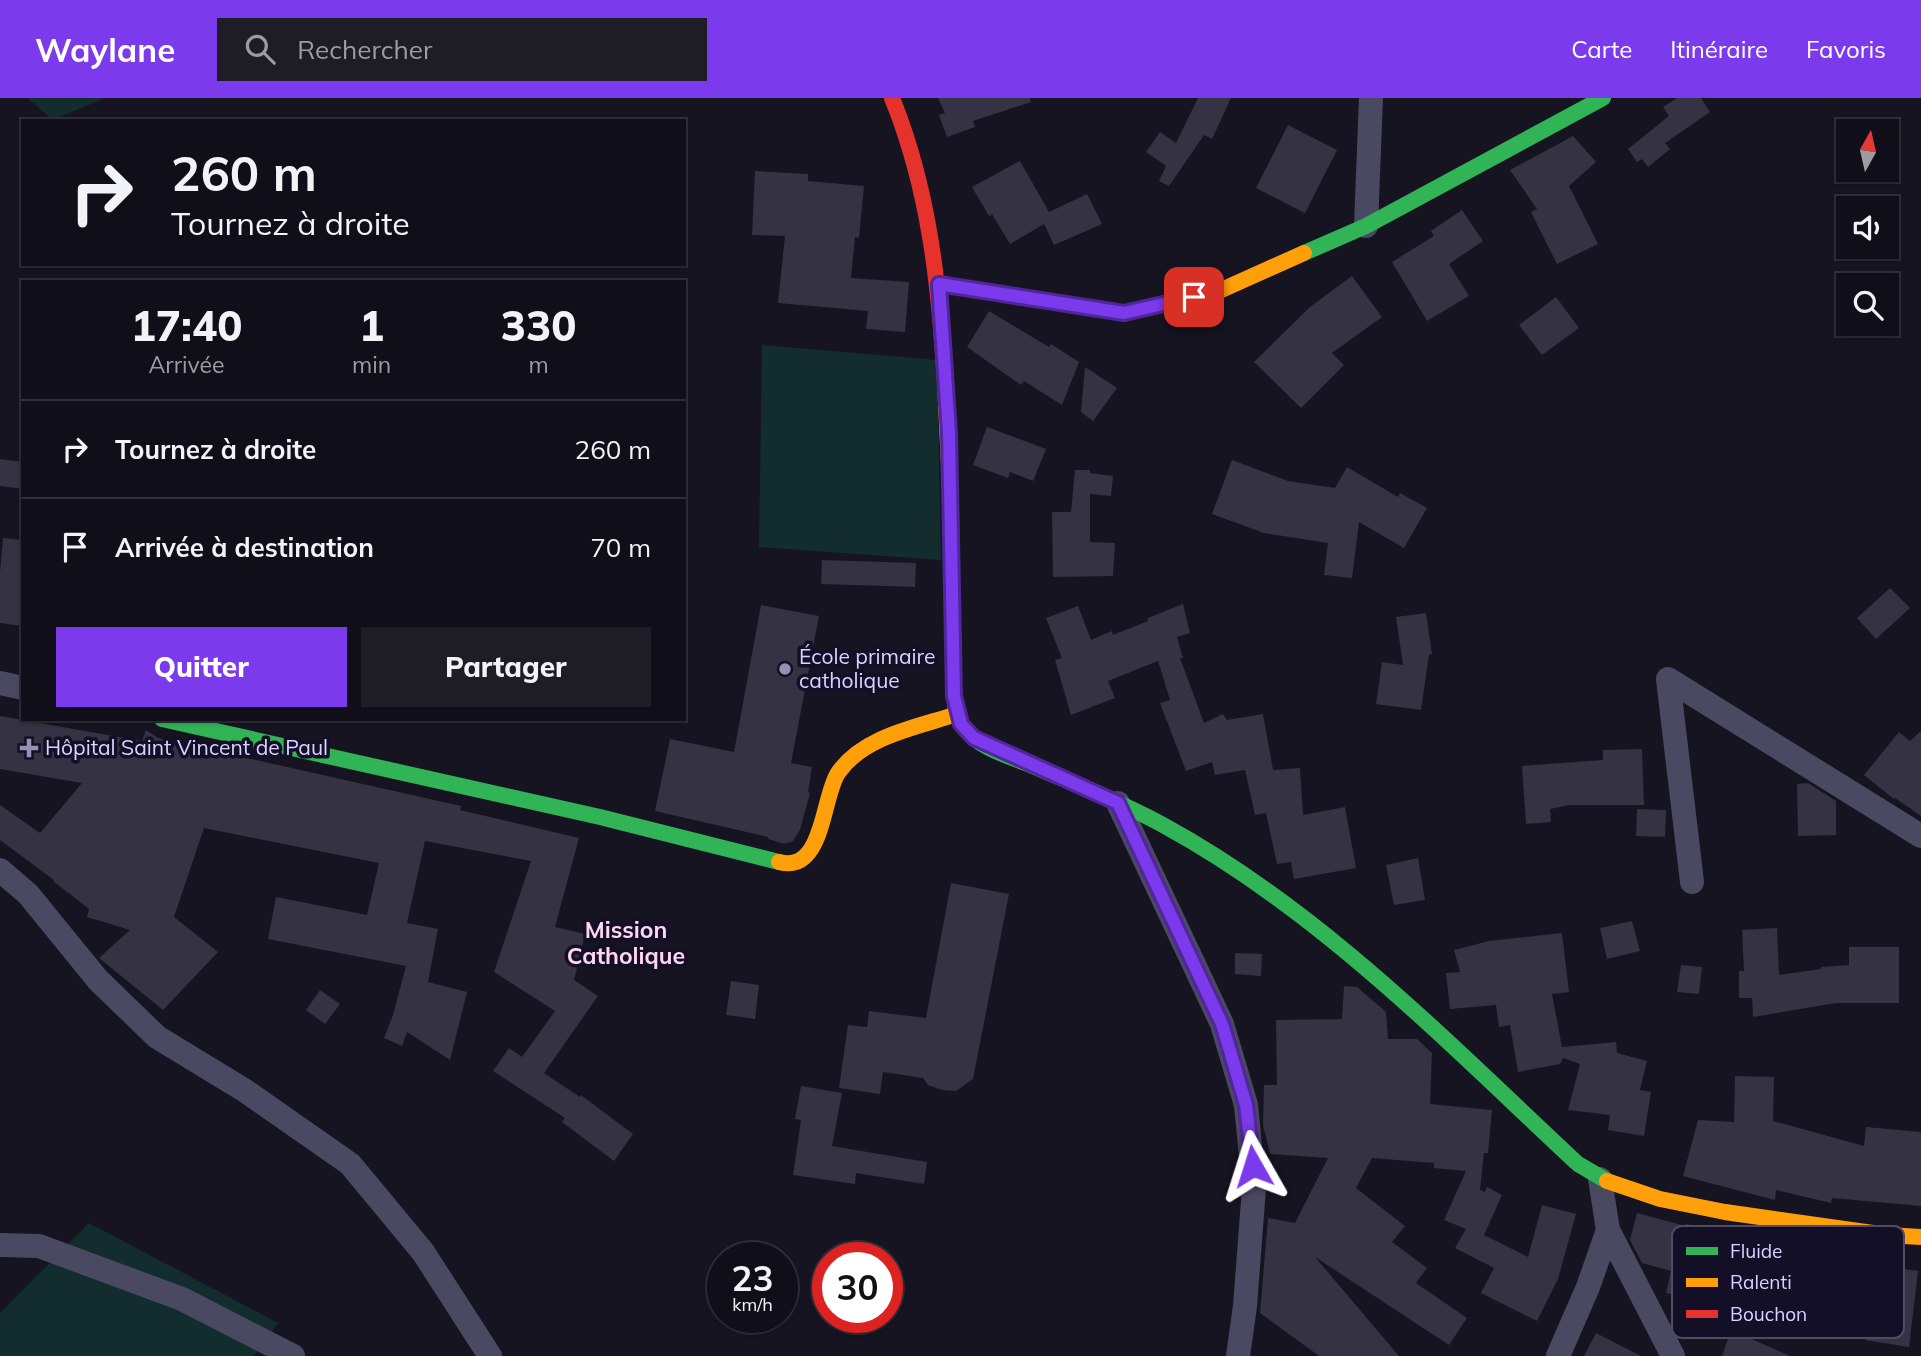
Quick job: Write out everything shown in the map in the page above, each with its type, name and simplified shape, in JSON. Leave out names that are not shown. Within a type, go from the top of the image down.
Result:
[{"type":"street","points":[[892,98],[901,117],[924,200],[939,284],[949,433],[954,696],[961,724],[974,738],[1166,826],[1248,878],[1335,942],[1453,1045],[1578,1164],[1600,1179],[1660,1199],[1726,1212],[1824,1226]]},
{"type":"street","points":[[1366,226],[1371,98]]},
{"type":"street","points":[[939,284],[1124,313],[1217,292],[1366,226],[1602,98]]},
{"type":"street","points":[[1692,881],[1668,679],[1921,836]]},
{"type":"street","points":[[0,683],[21,688]]},
{"type":"street","points":[[171,721],[600,817],[786,864],[804,857],[817,839],[827,797],[839,772],[860,750],[957,714]]},
{"type":"street","points":[[1118,803],[1222,1024],[1246,1105],[1254,1188],[1245,1306],[1238,1356]]},
{"type":"street","points":[[0,870],[27,894],[97,980],[157,1037],[244,1090],[350,1164],[423,1252],[490,1356]]},
{"type":"street","points":[[1600,1179],[1608,1230],[1673,1356]]},
{"type":"street","points":[[1558,1356],[1588,1287],[1608,1230]]},
{"type":"street","points":[[0,1245],[39,1246],[182,1299],[293,1356]]},
{"type":"green space","points":[[27,98],[105,98],[55,119],[52,119]]},
{"type":"green space","points":[[762,345],[937,360],[941,560],[759,547]]},
{"type":"green space","points":[[89,1223],[278,1323],[254,1356],[0,1356],[0,1313]]},
{"type":"building","points":[[938,98],[1030,98],[1031,102],[973,121],[975,127],[947,137],[939,115],[945,113]]},
{"type":"building","points":[[1198,98],[1231,98],[1212,139],[1204,135],[1169,186],[1159,181],[1166,166],[1146,152],[1160,132],[1176,143]]},
{"type":"building","points":[[1677,98],[1701,98],[1710,112],[1665,143],[1670,149],[1648,167],[1642,159],[1637,162],[1628,149],[1669,116],[1663,107]]},
{"type":"building","points":[[1288,125],[1337,150],[1305,213],[1256,188]]},
{"type":"building","points":[[1573,136],[1596,162],[1569,186],[1598,244],[1557,264],[1531,212],[1537,209],[1510,170]]},
{"type":"building","points":[[1020,161],[1049,212],[1087,194],[1102,224],[1054,245],[1044,224],[1010,244],[972,187]]},
{"type":"building","points":[[755,171],[808,174],[808,181],[864,186],[859,238],[855,237],[851,278],[909,282],[905,332],[866,329],[868,311],[778,303],[785,236],[752,235]]},
{"type":"building","points":[[1462,210],[1483,241],[1449,264],[1469,296],[1427,321],[1392,262],[1434,236],[1431,231]]},
{"type":"building","points":[[1352,276],[1382,317],[1332,353],[1344,365],[1301,408],[1254,362],[1310,307]]},
{"type":"building","points":[[1556,297],[1579,328],[1542,355],[1519,325]]},
{"type":"building","points":[[989,311],[1079,362],[1062,405],[1024,381],[1021,385],[967,347]]},
{"type":"building","points":[[1085,367],[1117,388],[1093,421],[1081,412]]},
{"type":"building","points":[[987,427],[1046,449],[1033,481],[1010,472],[1008,478],[973,465]]},
{"type":"building","points":[[0,459],[21,462],[21,489],[0,486]]},
{"type":"building","points":[[1232,460],[1288,481],[1335,488],[1347,467],[1398,497],[1400,493],[1427,508],[1404,548],[1359,522],[1352,578],[1324,575],[1328,543],[1264,533],[1212,514]]},
{"type":"building","points":[[1075,470],[1090,470],[1090,473],[1113,476],[1111,496],[1090,494],[1090,542],[1115,543],[1113,576],[1053,577],[1052,512],[1071,512]]},
{"type":"building","points":[[3,538],[21,540],[21,626],[0,623]]},
{"type":"building","points":[[822,560],[916,563],[915,587],[821,584]]},
{"type":"building","points":[[1890,588],[1910,608],[1876,639],[1857,618]]},
{"type":"building","points":[[1183,604],[1190,633],[1177,637],[1183,658],[1180,658],[1204,723],[1223,714],[1227,720],[1263,714],[1273,770],[1300,768],[1303,815],[1345,807],[1356,868],[1294,879],[1291,862],[1277,864],[1266,813],[1255,815],[1245,770],[1215,775],[1212,762],[1186,771],[1160,703],[1170,700],[1158,661],[1108,681],[1115,698],[1071,715],[1055,660],[1062,658],[1046,618],[1078,606],[1091,640],[1112,631],[1113,635]]},
{"type":"building","points":[[761,605],[819,616],[791,763],[812,767],[810,793],[800,830],[793,841],[785,844],[768,837],[655,811],[670,739],[734,752]]},
{"type":"building","points":[[1426,613],[1432,654],[1429,655],[1421,710],[1376,704],[1382,662],[1403,665],[1396,617]]},
{"type":"building","points":[[0,716],[142,741],[146,730],[158,738],[461,806],[460,810],[579,838],[555,927],[585,934],[574,980],[598,996],[544,1073],[580,1097],[581,1095],[633,1134],[614,1161],[562,1122],[565,1118],[493,1071],[509,1048],[522,1057],[555,1011],[494,972],[531,861],[425,841],[407,923],[438,929],[428,982],[467,992],[450,1060],[407,1032],[402,1046],[384,1038],[406,966],[268,939],[276,897],[367,915],[379,863],[204,828],[174,917],[218,952],[163,1010],[99,958],[130,930],[87,917],[89,909],[0,840],[0,805],[40,833],[82,783],[0,769]]},
{"type":"building","points":[[1921,731],[1921,816],[1864,775],[1899,732],[1910,741]]},
{"type":"building","points":[[1642,749],[1644,805],[1570,805],[1550,809],[1551,822],[1526,824],[1522,766],[1603,760],[1603,750]]},
{"type":"building","points":[[1808,783],[1836,801],[1836,835],[1798,836],[1797,784]]},
{"type":"building","points":[[1637,809],[1666,810],[1665,837],[1636,836]]},
{"type":"building","points":[[1418,858],[1425,900],[1394,905],[1386,865]]},
{"type":"building","points":[[951,883],[1009,894],[973,1079],[956,1091],[942,1090],[928,1085],[923,1078],[883,1072],[880,1094],[839,1088],[848,1025],[867,1027],[869,1011],[926,1018]]},
{"type":"building","points":[[1632,921],[1640,951],[1607,959],[1600,928]]},
{"type":"building","points":[[1777,928],[1779,975],[1849,965],[1849,947],[1899,947],[1899,1003],[1836,1003],[1753,1017],[1752,998],[1739,998],[1739,971],[1744,971],[1742,930]]},
{"type":"building","points":[[1562,933],[1569,992],[1552,994],[1562,1047],[1616,1042],[1617,1053],[1647,1061],[1640,1090],[1651,1092],[1644,1136],[1608,1130],[1610,1115],[1568,1110],[1580,1064],[1563,1058],[1560,1064],[1518,1072],[1510,1025],[1499,1027],[1496,1005],[1450,1009],[1446,973],[1460,972],[1454,950],[1489,941]]},
{"type":"building","points":[[1235,953],[1262,954],[1261,976],[1235,974]]},
{"type":"building","points":[[1681,965],[1702,967],[1699,994],[1677,992]]},
{"type":"building","points":[[731,981],[759,985],[755,1019],[726,1015]]},
{"type":"building","points":[[1344,986],[1357,987],[1386,1012],[1388,1039],[1417,1039],[1432,1053],[1430,1104],[1492,1110],[1488,1153],[1484,1153],[1480,1190],[1485,1192],[1487,1187],[1502,1195],[1484,1235],[1528,1257],[1542,1205],[1576,1214],[1558,1279],[1537,1321],[1481,1293],[1494,1268],[1455,1248],[1466,1229],[1444,1220],[1466,1171],[1434,1168],[1434,1163],[1372,1158],[1356,1188],[1405,1226],[1392,1242],[1427,1268],[1416,1283],[1467,1318],[1449,1345],[1315,1257],[1399,1356],[1319,1356],[1260,1313],[1268,1218],[1295,1223],[1328,1158],[1270,1154],[1263,1125],[1264,1085],[1277,1085],[1276,1020],[1342,1019]]},
{"type":"building","points":[[320,990],[340,1004],[325,1024],[306,1010]]},
{"type":"building","points":[[1735,1076],[1774,1077],[1773,1121],[1864,1146],[1866,1127],[1921,1132],[1921,1206],[1832,1198],[1831,1203],[1776,1190],[1775,1200],[1683,1176],[1698,1120],[1734,1122]]},
{"type":"building","points":[[801,1086],[842,1093],[832,1146],[927,1162],[924,1184],[856,1173],[855,1184],[793,1175],[801,1120],[795,1119]]},
{"type":"building","points":[[1637,1213],[1685,1226],[1672,1226],[1672,1294],[1666,1293],[1671,1271],[1642,1263],[1630,1240]]},
{"type":"building","points":[[1904,1269],[1918,1271],[1909,1347],[1865,1340],[1904,1338]]},
{"type":"building","points":[[1596,1333],[1641,1356],[1584,1356]]},
{"type":"building","points":[[1728,1338],[1749,1338],[1790,1356],[1722,1356]]},
{"type":"traffic: fast","points":[[1304,253],[1366,226],[1603,98]]},
{"type":"traffic: fast","points":[[954,676],[955,703],[960,722],[978,741],[1163,825],[1221,859],[1276,897],[1381,981],[1578,1164],[1607,1181]]},
{"type":"traffic: fast","points":[[171,721],[600,817],[779,862]]},
{"type":"traffic: slow","points":[[938,284],[1124,313],[1217,292],[1304,253]]},
{"type":"traffic: slow","points":[[945,382],[954,676]]},
{"type":"traffic: slow","points":[[779,862],[794,863],[805,857],[819,831],[833,784],[849,760],[876,741],[892,734],[957,714]]},
{"type":"traffic: slow","points":[[1607,1181],[1660,1199],[1725,1212],[1824,1226]]},
{"type":"traffic: slow","points":[[1904,1236],[1921,1237]]},
{"type":"traffic: jam","points":[[892,98],[915,167],[930,237],[945,382]]},
{"type":"place","name":"École primaire catholique","points":[[785,669]]},
{"type":"place","name":"Hôpital Saint Vincent de Paul","points":[[29,748]]},
{"type":"district","name":"Mission Catholique","points":[[626,943]]},
{"type":"route","points":[[1194,297],[1124,313],[939,284],[949,433],[954,696],[961,724],[974,738],[1118,803],[1222,1024],[1246,1105],[1253,1166]]}]
